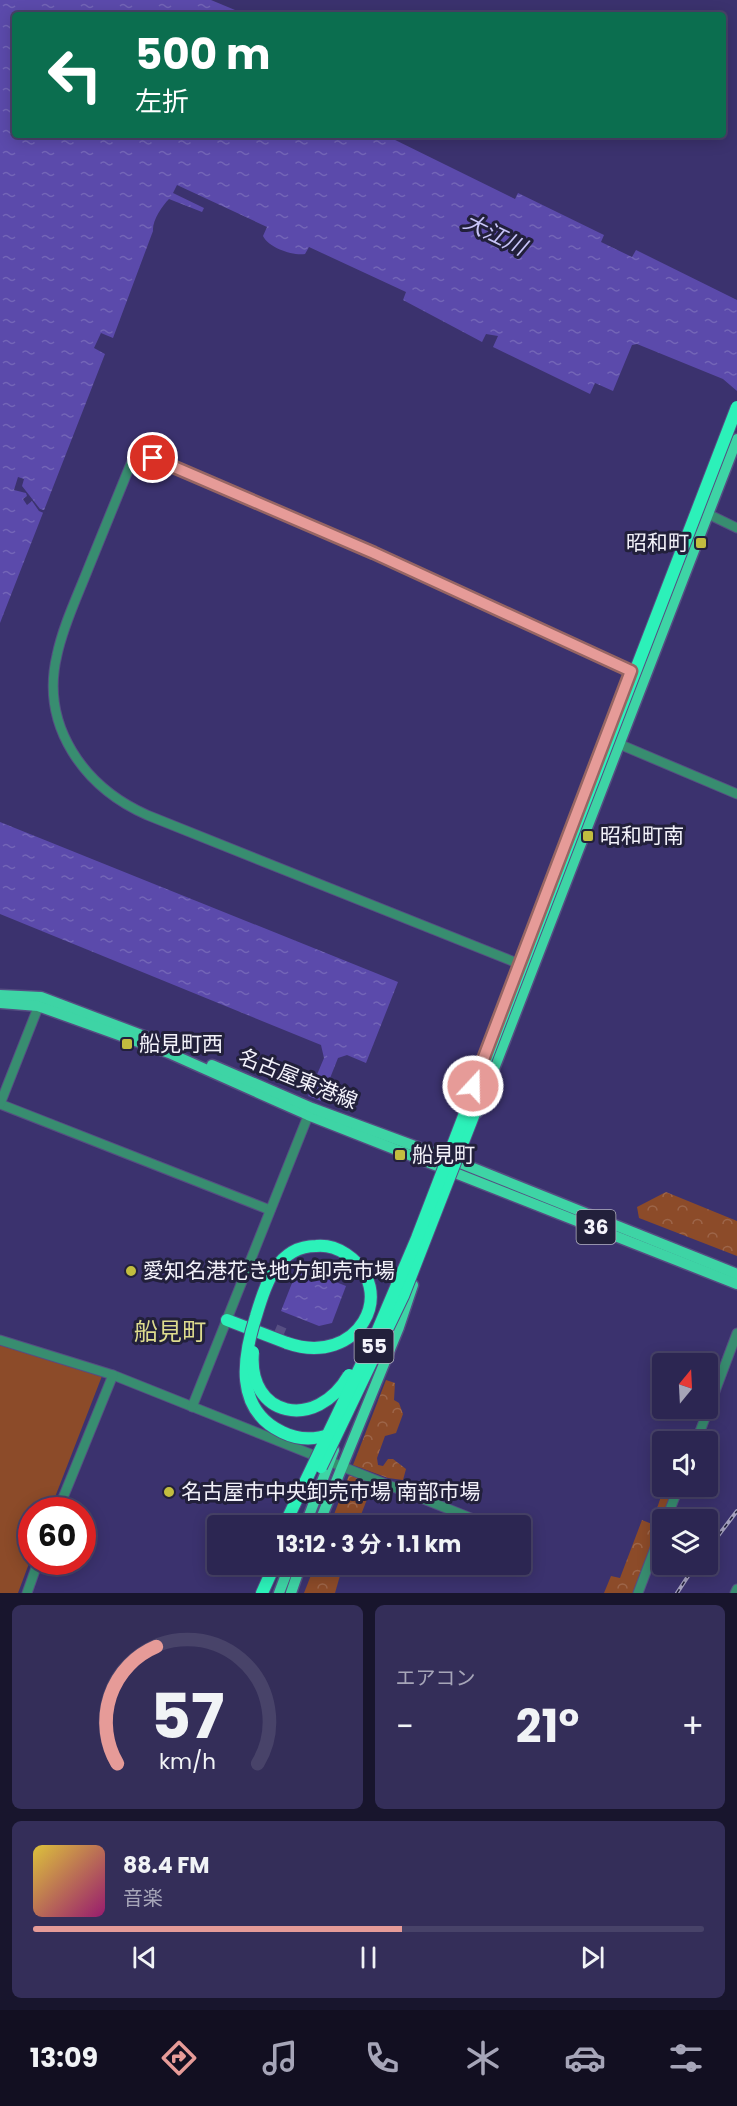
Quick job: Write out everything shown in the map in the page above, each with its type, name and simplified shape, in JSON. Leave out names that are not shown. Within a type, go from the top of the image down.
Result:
[{"type":"highway","points":[[289,1515],[377,1332],[417,1238],[737,407]]},
{"type":"highway","points":[[298,1515],[389,1325],[737,430]]},
{"type":"highway","points":[[228,1316],[284,1336],[309,1349],[328,1348],[346,1341],[361,1327],[369,1308],[369,1288],[362,1270],[345,1253],[326,1246],[303,1247],[288,1255],[275,1267],[262,1294],[244,1364],[249,1396],[268,1423],[281,1432],[302,1438],[321,1437],[334,1432],[357,1408],[393,1336],[424,1261],[452,1163]]},
{"type":"highway","points":[[228,1316],[284,1336],[322,1342],[339,1336],[353,1324],[361,1307],[362,1294],[357,1276],[345,1262],[334,1256],[317,1253],[305,1255],[289,1263],[271,1289],[256,1337],[252,1362],[260,1388],[268,1398],[285,1408],[310,1410],[328,1402],[342,1386],[370,1337],[417,1238]]},
{"type":"highway","points":[[254,1593],[261,1575]]},
{"type":"highway","points":[[262,1593],[270,1575]]},
{"type":"main road","name":"55","points":[[323,1515],[399,1327],[519,964],[737,400]]},
{"type":"main road","name":"55","points":[[309,1515],[532,970],[737,439]]},
{"type":"main road","name":"名古屋東港線","points":[[0,995],[40,1002],[171,1047],[310,1112],[452,1163]]},
{"type":"main road","name":"名古屋東港線","points":[[0,1003],[40,1002]]},
{"type":"main road","name":"36","points":[[452,1163],[737,1274]]},
{"type":"main road","name":"36","points":[[452,1163],[737,1284]]},
{"type":"main road","points":[[279,1593],[286,1575]]},
{"type":"main road","points":[[291,1593],[298,1575]]},
{"type":"street","points":[[532,970],[147,815],[105,790],[81,766],[66,742],[57,715],[54,669],[66,626],[136,451],[374,553],[645,676]]},
{"type":"street","points":[[708,514],[737,528]]},
{"type":"street","points":[[619,744],[737,794]]},
{"type":"street","points":[[40,1002],[0,1104],[270,1210]]},
{"type":"street","points":[[192,1407],[310,1112]]},
{"type":"street","points":[[700,1431],[737,1333]]},
{"type":"street","points":[[0,1340],[113,1375],[463,1515]]},
{"type":"street","points":[[63,1497],[113,1375]]},
{"type":"street","points":[[638,1593],[652,1556]]},
{"type":"street","points":[[27,1593],[34,1575]]},
{"type":"street","points":[[735,1593],[737,1589]]},
{"type":"green space","points":[[666,1192],[737,1221],[737,1256],[639,1218],[637,1207]]},
{"type":"green space","points":[[0,1344],[102,1376],[55,1497],[18,1497],[18,1575],[25,1575],[18,1593],[0,1593]]},
{"type":"green space","points":[[386,1380],[395,1383],[394,1400],[399,1403],[403,1414],[396,1433],[385,1436],[377,1458],[378,1465],[383,1466],[388,1459],[393,1459],[406,1469],[403,1480],[388,1478],[353,1465]]},
{"type":"green space","points":[[349,1475],[373,1484],[361,1515],[334,1515]]},
{"type":"green space","points":[[661,1497],[671,1497],[666,1509],[657,1509]]},
{"type":"green space","points":[[642,1520],[652,1524],[652,1545],[633,1593],[604,1593],[611,1576],[620,1578]]},
{"type":"green space","points":[[311,1575],[340,1575],[335,1593],[304,1593]]},
{"type":"water","name":"大江川","points":[[0,0],[211,0],[235,10],[234,12],[12,12],[12,138],[391,138],[515,199],[518,193],[604,235],[601,242],[632,257],[636,250],[737,300],[737,391],[723,379],[637,344],[632,345],[613,391],[595,383],[590,394],[493,347],[498,336],[486,334],[482,342],[403,300],[406,292],[309,247],[305,254],[300,254],[288,252],[270,244],[263,236],[267,227],[177,185],[173,193],[204,208],[202,212],[169,199],[156,218],[113,338],[101,333],[94,348],[105,354],[0,623]]},
{"type":"water","points":[[0,822],[398,982],[366,1063],[347,1055],[338,1058],[321,1101],[308,1096],[324,1058],[321,1045],[0,914]]},
{"type":"water","points":[[306,1270],[346,1286],[332,1323],[319,1326],[281,1311],[294,1278]]},
{"type":"pier","points":[[18,477],[24,479],[22,486],[40,509],[47,511],[46,514],[39,511],[32,501],[27,505],[23,499],[27,496],[26,493],[14,490]]},
{"type":"tunnel","points":[[275,1330],[284,1334]]},
{"type":"railway","points":[[718,1536],[737,1511]]},
{"type":"railway","points":[[677,1593],[689,1575]]},
{"type":"place","name":"昭和町","points":[[701,543]]},
{"type":"place","name":"昭和町南","points":[[588,836]]},
{"type":"place","name":"船見町西","points":[[127,1044]]},
{"type":"place","name":"船見町","points":[[400,1155]]},
{"type":"place","name":"愛知名港花き地方卸売市場","points":[[131,1271]]},
{"type":"place","name":"名古屋市中央卸売市場 南部市場","points":[[169,1492]]},
{"type":"district","name":"船見町","points":[[170,1332]]},
{"type":"route","points":[[153,458],[374,553],[631,671],[473,1086]]}]
